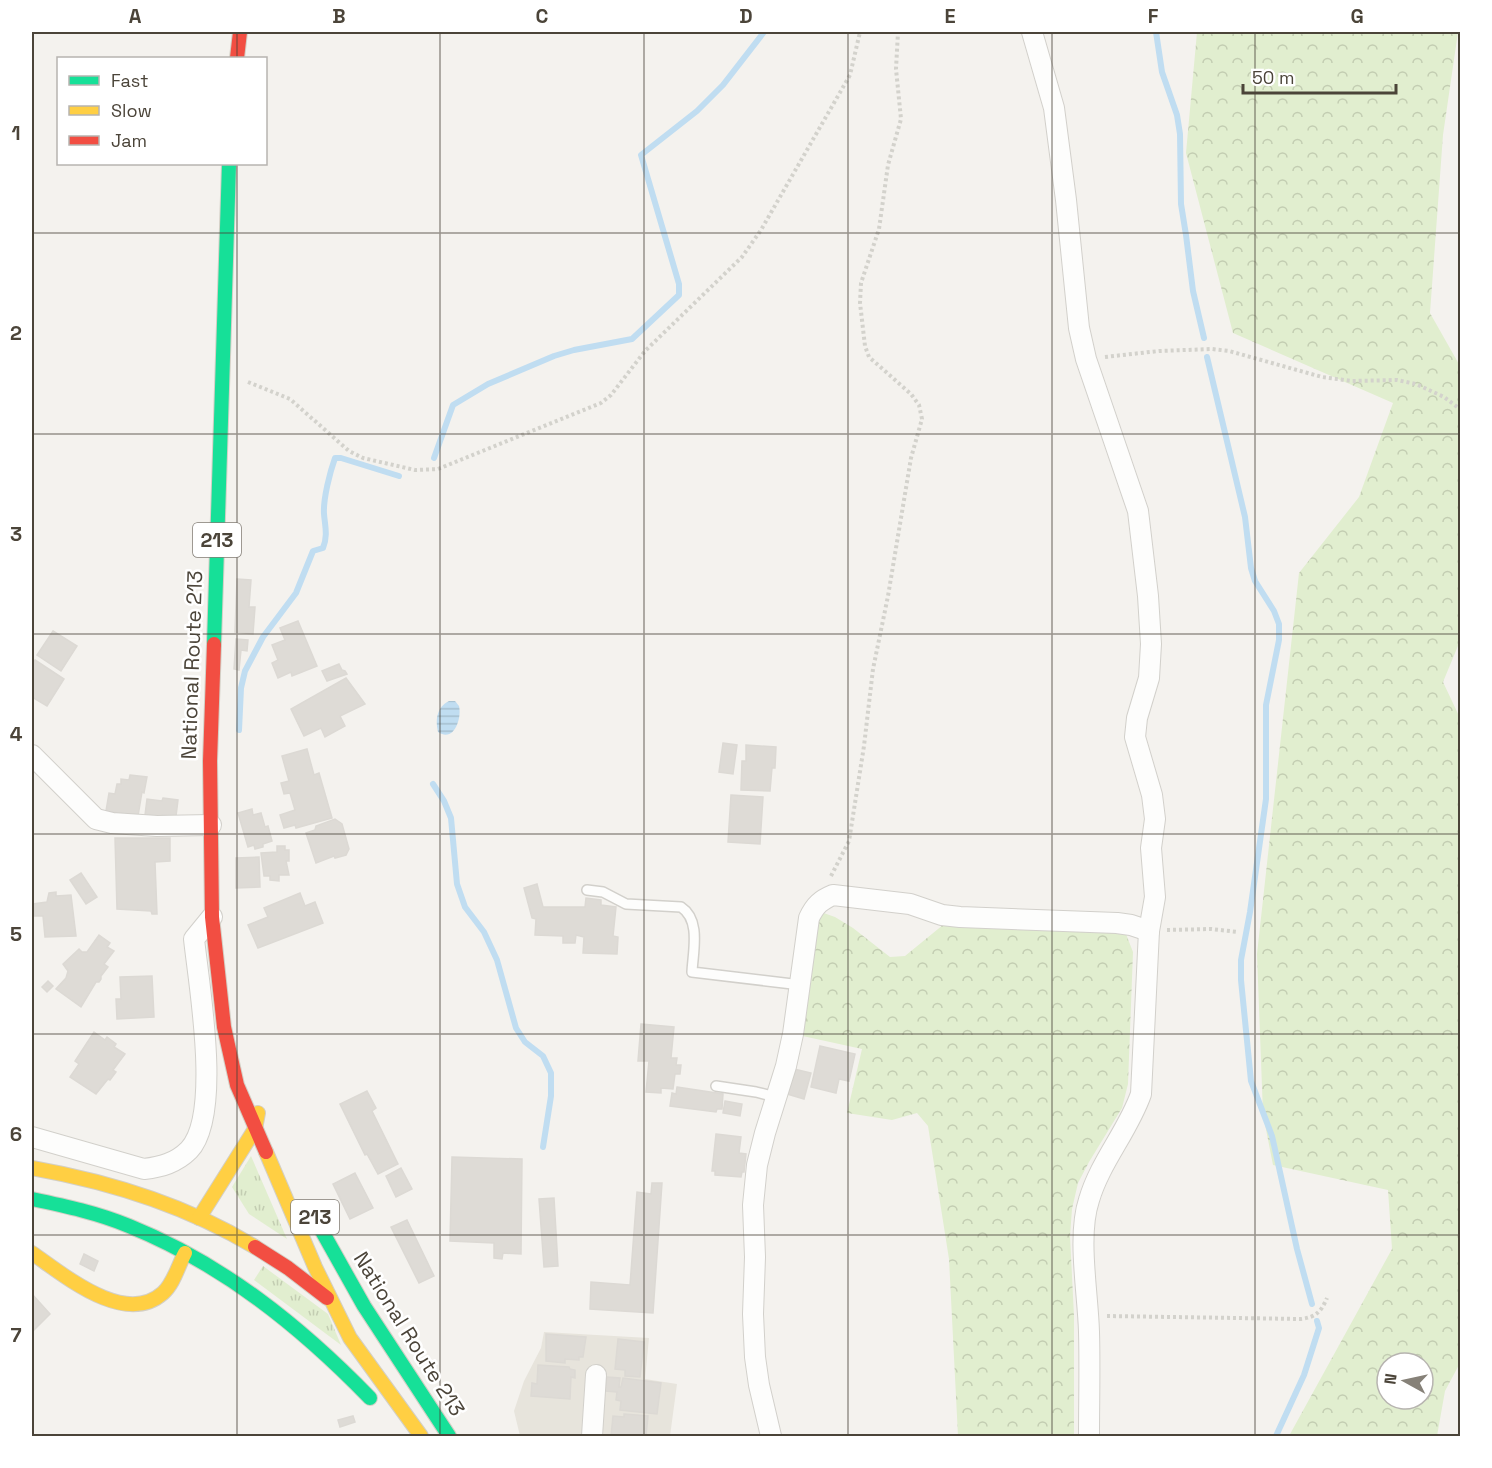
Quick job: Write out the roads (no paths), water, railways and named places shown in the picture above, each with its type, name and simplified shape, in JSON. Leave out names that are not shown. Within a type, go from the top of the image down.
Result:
[{"type":"main road","points":[[237,57],[240,32]]},
{"type":"main road","name":"National Route 213","points":[[229,165],[210,761],[212,917],[226,1044],[237,1084],[255,1129],[330,1301],[359,1353],[422,1437]]},
{"type":"main road","name":"National Route 213","points":[[212,917],[238,1021],[241,1070],[258,1112],[255,1129]]},
{"type":"main road","points":[[237,1084],[237,1115]]},
{"type":"main road","points":[[196,1227],[255,1129]]},
{"type":"main road","points":[[32,1253],[102,1298],[124,1306],[141,1305],[153,1301],[168,1287],[196,1227],[223,1155]]},
{"type":"main road","name":"213","points":[[32,1168],[80,1177],[154,1199],[196,1227],[229,1232],[263,1251],[330,1301],[368,1333],[420,1394]]},
{"type":"main road","points":[[32,1199],[80,1209],[146,1233],[236,1283],[284,1317],[335,1360],[382,1412]]},
{"type":"main road","name":"National Route 213","points":[[312,1212],[337,1261],[449,1437]]},
{"type":"street","points":[[1032,32],[1054,108],[1079,328],[1086,359],[1138,511],[1151,644],[1149,678],[1137,718],[1135,737],[1152,795],[1155,819],[1151,848],[1155,897],[1149,931],[1141,1094],[1134,1115],[1097,1179],[1088,1201],[1085,1230],[1085,1287],[1088,1316],[1089,1437]]},
{"type":"street","points":[[32,755],[96,819],[112,823],[157,826],[211,825]]},
{"type":"street","points":[[771,1437],[755,1357],[753,1205],[757,1165],[786,1066],[801,985],[809,918],[813,908],[823,899],[833,895],[910,904],[942,915],[1117,923],[1149,931]]},
{"type":"street","points":[[32,1137],[144,1169],[161,1167],[176,1160],[190,1149],[198,1136],[206,1097],[204,1040],[194,939],[212,917]]},
{"type":"street","points":[[592,1437],[596,1375]]},
{"type":"lane","points":[[587,890],[603,892],[626,904],[681,907],[688,912],[693,921],[692,972],[801,985]]},
{"type":"lane","points":[[716,1086],[776,1097]]},
{"type":"water","points":[[449,701],[455,701],[460,711],[456,728],[444,735],[438,732],[437,718],[439,710]]},
{"type":"waterway","points":[[434,458],[453,405],[488,384],[554,356],[632,339],[679,295],[679,284],[641,155],[697,111],[723,85],[764,32]]},
{"type":"waterway","points":[[1156,32],[1162,72],[1177,115],[1180,134],[1181,204],[1193,291],[1204,338]]},
{"type":"waterway","points":[[1207,357],[1245,517],[1251,568],[1255,581],[1274,611],[1279,624],[1279,640],[1266,705],[1266,799],[1241,960],[1241,980],[1251,1081],[1272,1136],[1297,1249],[1312,1304]]},
{"type":"waterway","points":[[239,730],[241,688],[245,671],[263,637],[296,593],[313,551],[323,548],[325,544],[325,501],[335,458],[399,476]]},
{"type":"waterway","points":[[433,784],[451,818],[457,884],[465,907],[484,932],[497,960],[516,1028],[525,1042],[543,1056],[551,1073],[551,1096],[543,1147]]},
{"type":"waterway","points":[[1276,1436],[1304,1375],[1319,1328],[1317,1321]]}]
